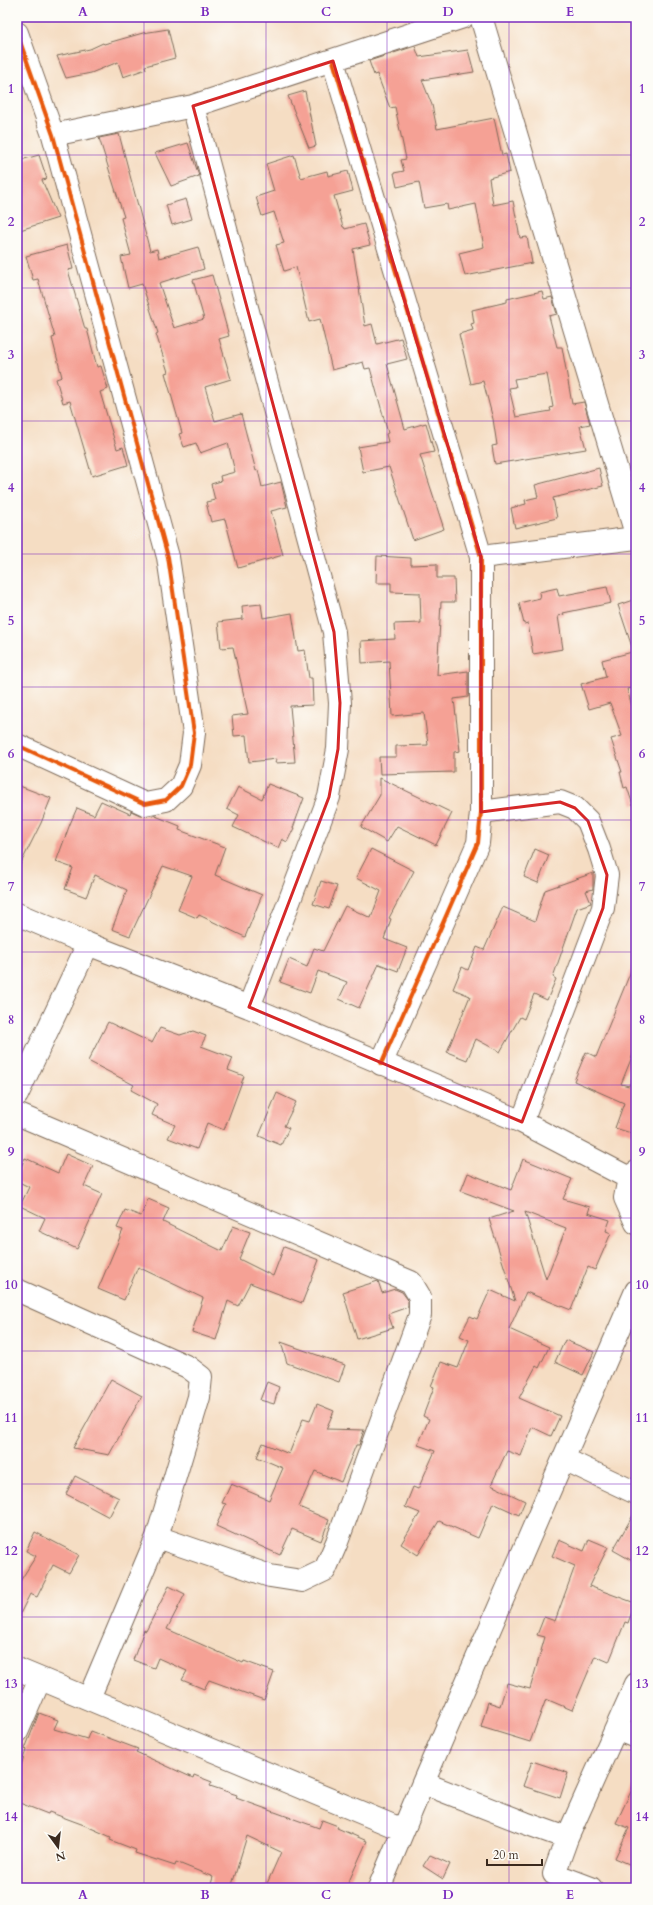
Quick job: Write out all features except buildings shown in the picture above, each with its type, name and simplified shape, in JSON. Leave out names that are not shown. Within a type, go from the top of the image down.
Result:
[{"type":"street","points":[[53,135],[193,106],[334,61],[463,17]]},
{"type":"street","points":[[481,17],[636,534]]},
{"type":"street","points":[[17,33],[53,135],[168,557],[194,733],[190,765],[181,786],[166,800],[145,804],[17,745]]},
{"type":"street","points":[[334,61],[481,557],[481,812],[478,843],[381,1064]]},
{"type":"street","points":[[193,106],[331,617],[334,632],[340,703],[338,749],[329,797],[249,1007]]},
{"type":"street","points":[[481,557],[636,538]]},
{"type":"street","points":[[481,812],[560,802],[576,808],[588,821],[599,849],[606,875],[603,908],[522,1122]]},
{"type":"street","points":[[17,914],[88,944],[249,1007],[381,1064],[522,1122],[632,1175],[626,1198],[636,1224]]},
{"type":"street","points":[[17,1095],[88,944]]},
{"type":"street","points":[[17,1114],[411,1282],[420,1297],[420,1315],[337,1542],[325,1570],[302,1581],[270,1576],[157,1537]]},
{"type":"street","points":[[17,1290],[188,1367],[202,1377],[198,1397],[157,1537],[89,1698]]},
{"type":"street","points":[[379,1888],[636,1291]]},
{"type":"street","points":[[564,1458],[636,1493]]},
{"type":"street","points":[[17,1669],[403,1830]]},
{"type":"street","points":[[17,1732],[40,1678]]},
{"type":"street","points":[[591,1888],[551,1881],[567,1838],[636,1684]]},
{"type":"street","points":[[616,1728],[636,1737]]},
{"type":"street","points":[[423,1783],[567,1838]]},
{"type":"highlighted area","points":[[333,61],[481,557],[481,812],[560,802],[575,808],[588,821],[607,875],[603,908],[522,1122],[249,1007],[329,797],[338,749],[340,703],[334,632],[193,106]]},
{"type":"cycle path","points":[[17,33],[53,135],[168,557],[194,733],[190,765],[181,786],[166,800],[145,804],[17,745]]},
{"type":"cycle path","points":[[333,61],[481,557],[481,812],[478,843],[381,1064]]}]
